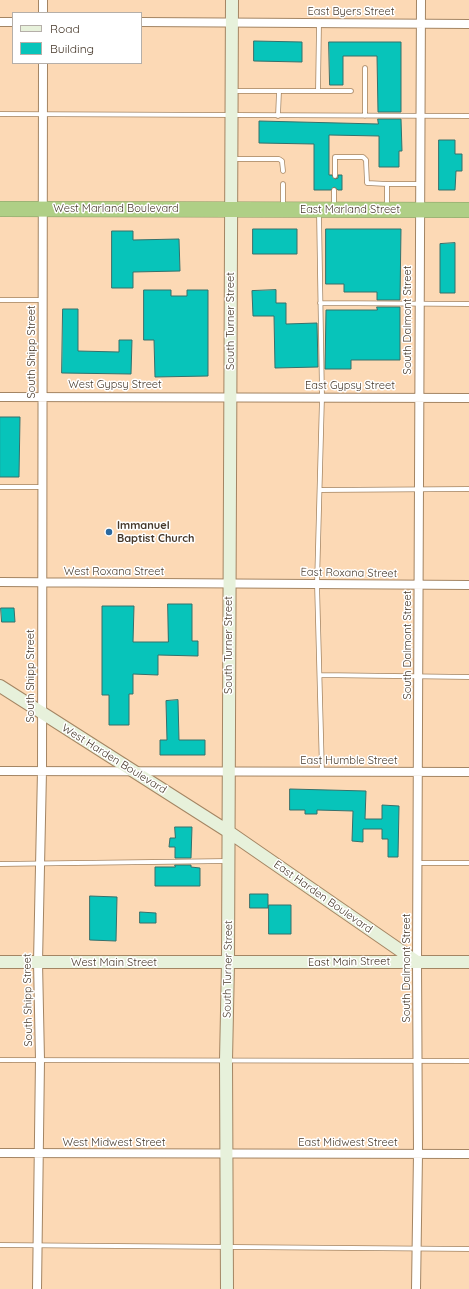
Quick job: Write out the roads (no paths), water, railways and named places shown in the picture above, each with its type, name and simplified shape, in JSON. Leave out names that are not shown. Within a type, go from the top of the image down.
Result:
[{"type":"highway","name":"West Marland Boulevard","points":[[0,209],[231,210]]},
{"type":"highway","name":"East Marland Street","points":[[231,210],[469,210]]},
{"type":"main road","name":"South Turner Street","points":[[227,1289],[228,1154],[226,1060],[229,862],[232,0]]},
{"type":"main road","name":"West Harden Boulevard","points":[[0,686],[229,832]]},
{"type":"main road","name":"East Harden Boulevard","points":[[229,832],[417,962]]},
{"type":"main road","name":"West Main Street","points":[[0,962],[228,963]]},
{"type":"main road","name":"East Main Street","points":[[228,963],[469,962]]},
{"type":"street","points":[[43,0],[43,12]]},
{"type":"street","name":"South Dalmont Street","points":[[416,1289],[418,1154],[417,962],[419,772],[419,305],[421,0]]},
{"type":"street","points":[[0,22],[12,22]]},
{"type":"street","name":"East Byers Street","points":[[142,22],[469,24]]},
{"type":"street","name":"South Shipp Street","points":[[36,1289],[40,1060],[38,962],[42,771],[43,64]]},
{"type":"street","name":"West Gypsy Street","points":[[0,396],[231,396]]},
{"type":"street","name":"East Gypsy Street","points":[[231,396],[469,398]]},
{"type":"street","name":"West Roxana Street","points":[[0,582],[229,583]]},
{"type":"street","name":"East Roxana Street","points":[[229,583],[469,585]]},
{"type":"street","name":"East Humble Street","points":[[0,771],[469,772]]},
{"type":"street","name":"West Midwest Street","points":[[0,1153],[228,1154]]},
{"type":"street","name":"East Midwest Street","points":[[228,1154],[469,1154]]},
{"type":"lane","points":[[318,91],[319,23]]},
{"type":"lane","points":[[365,68],[365,116]]},
{"type":"lane","points":[[232,91],[351,91]]},
{"type":"lane","points":[[278,116],[279,91]]},
{"type":"lane","points":[[0,114],[469,116]]},
{"type":"lane","points":[[335,176],[335,158],[363,157],[366,160],[367,183],[420,184]]},
{"type":"lane","points":[[232,159],[279,159],[282,160],[283,171]]},
{"type":"lane","points":[[283,184],[283,210]]},
{"type":"lane","points":[[386,184],[387,210]]},
{"type":"lane","points":[[322,772],[318,584],[322,397],[320,303],[327,210],[334,190]]},
{"type":"lane","points":[[0,300],[43,300]]},
{"type":"lane","points":[[320,303],[419,305],[469,304]]},
{"type":"lane","points":[[0,487],[42,487]]},
{"type":"lane","points":[[320,490],[469,488]]},
{"type":"lane","points":[[320,675],[469,677]]},
{"type":"lane","points":[[0,864],[40,865],[229,862]]},
{"type":"lane","points":[[418,863],[469,863]]},
{"type":"lane","points":[[0,1060],[469,1061]]},
{"type":"lane","points":[[0,1245],[469,1249]]},
{"type":"place","name":"Immanuel Baptist Church","points":[[109,532]]}]
